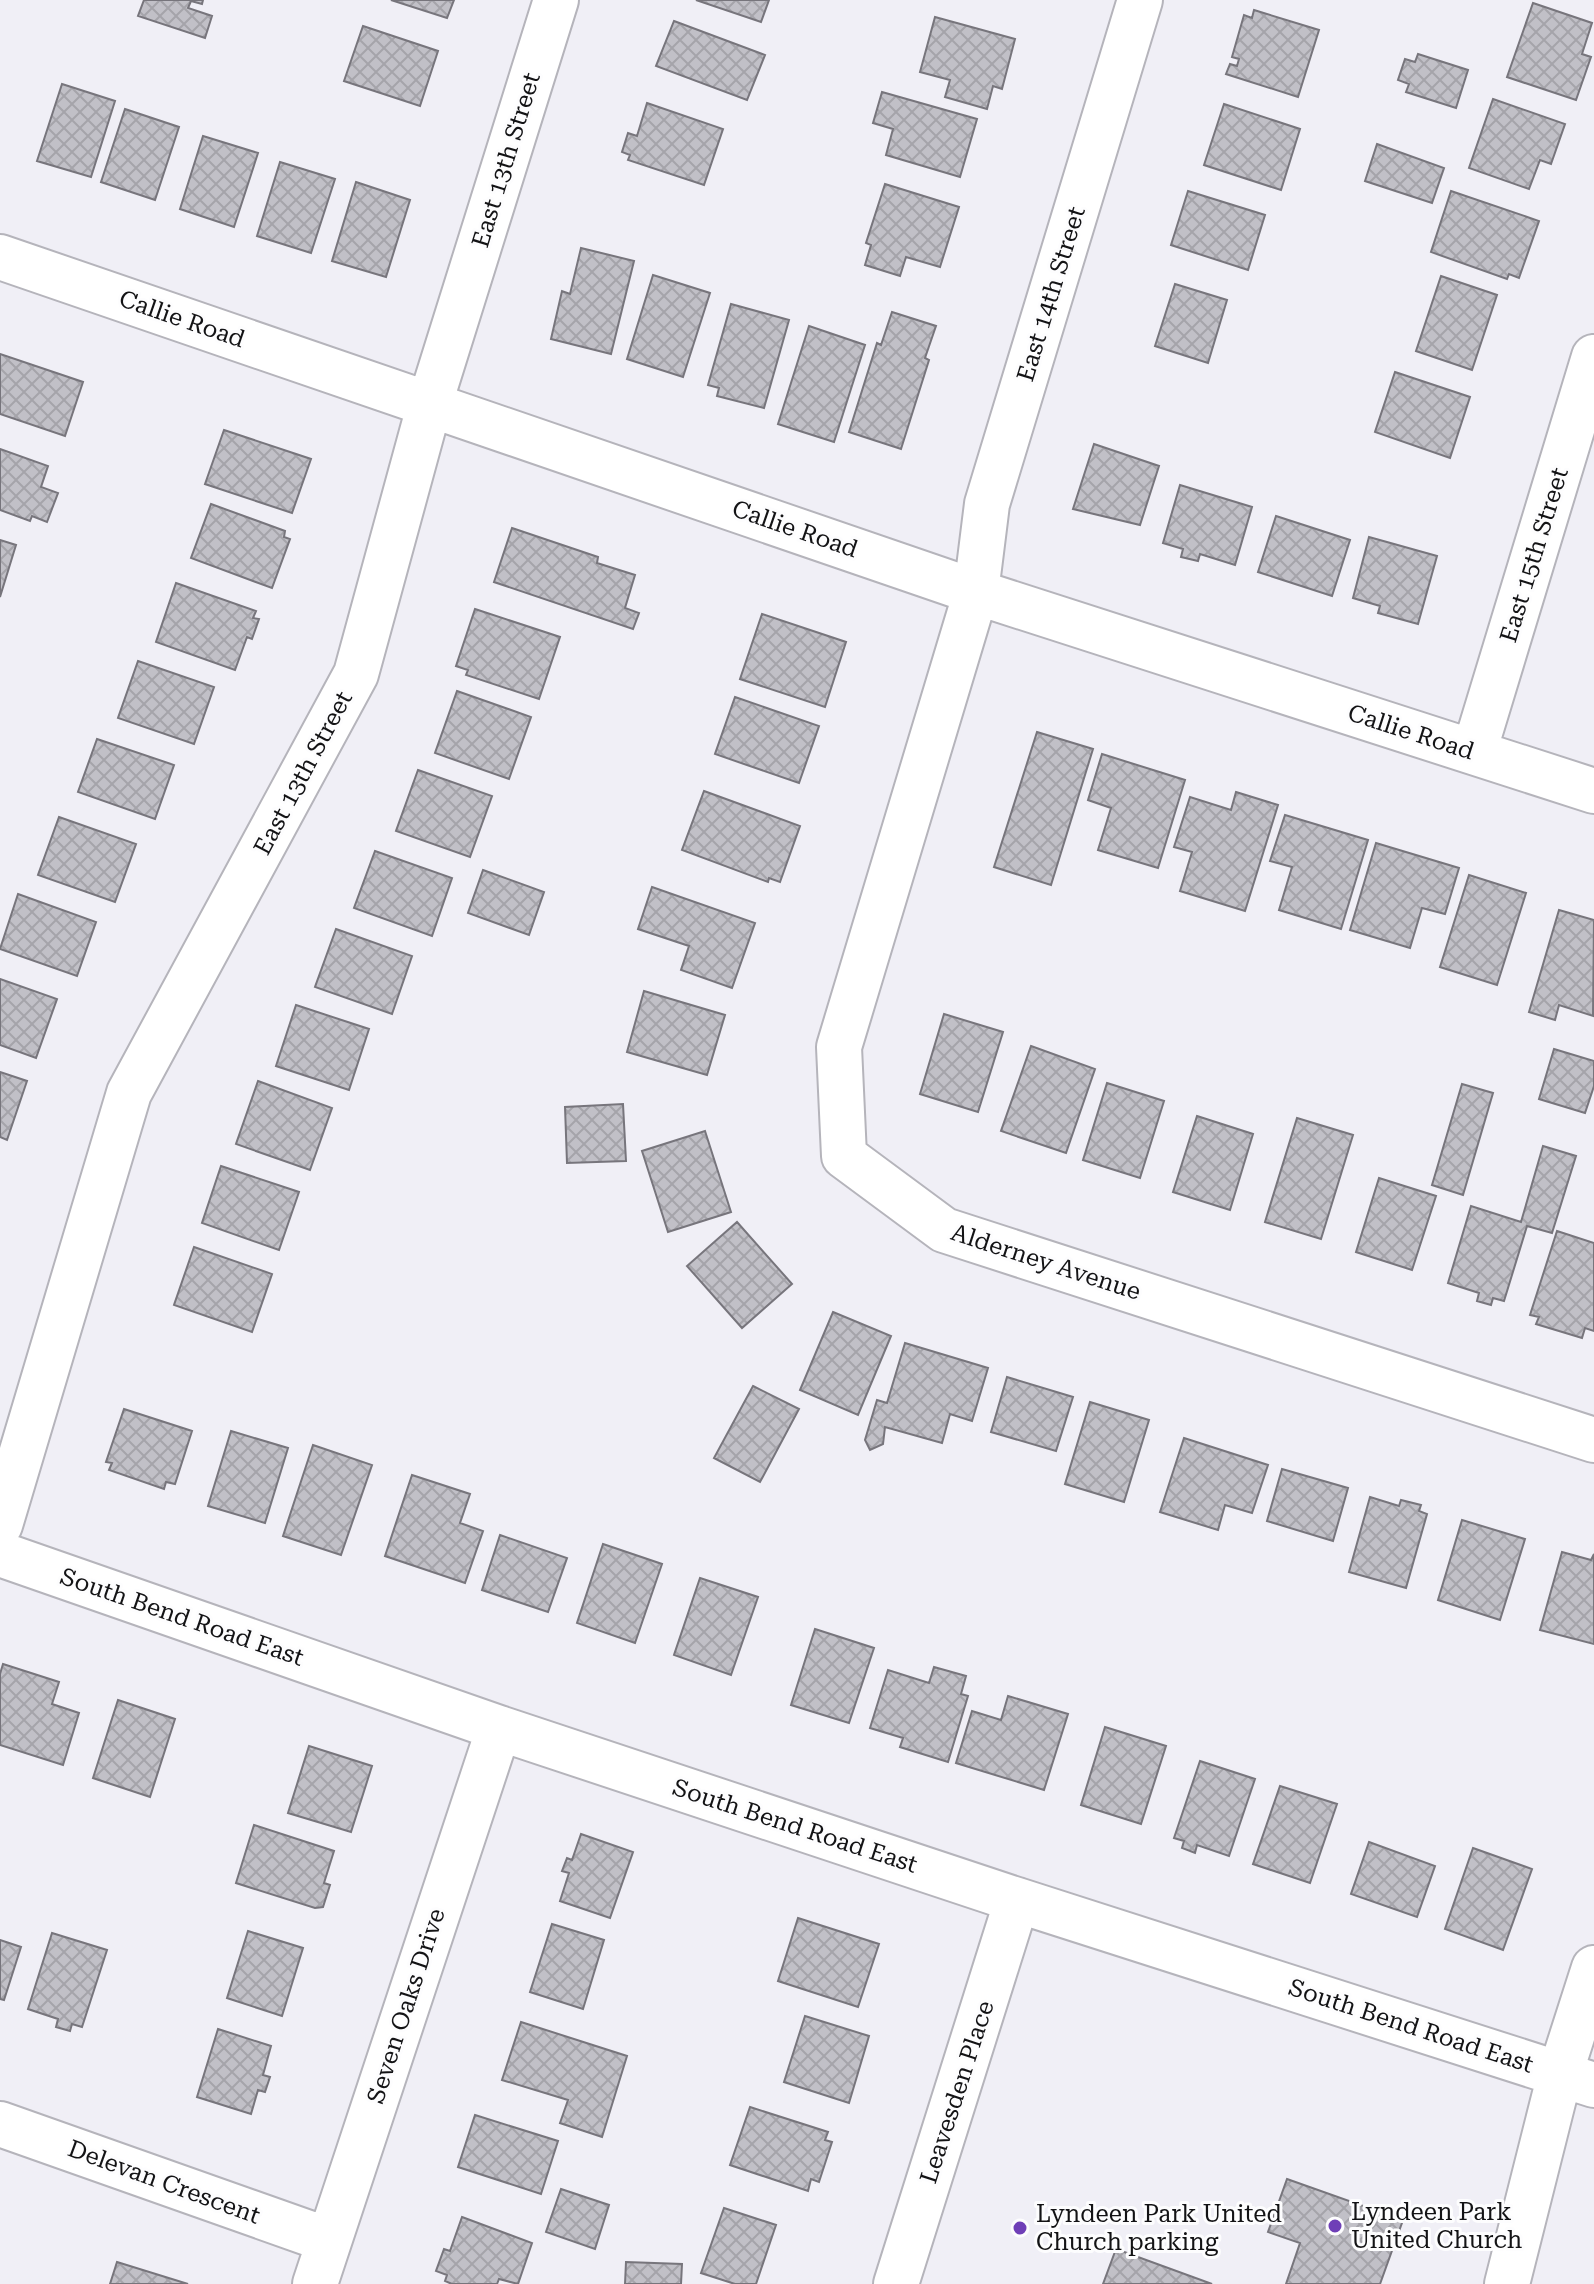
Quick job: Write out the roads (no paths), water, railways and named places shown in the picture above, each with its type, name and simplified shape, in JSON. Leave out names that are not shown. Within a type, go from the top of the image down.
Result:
[{"type":"street","name":"East 13th Street","points":[[0,1525],[129,1093],[356,674],[430,403],[556,0]]},
{"type":"street","name":"East 14th Street","points":[[976,592],[987,504],[1140,0]]},
{"type":"street","name":"Callie Road","points":[[0,257],[976,592],[1594,791]]},
{"type":"street","name":"East 15th Street","points":[[1474,752],[1594,357]]},
{"type":"street","name":"Alderney Avenue","points":[[976,592],[839,1047],[844,1156],[944,1230],[1594,1440]]},
{"type":"street","name":"South Bend Road East","points":[[0,1554],[499,1728],[1017,1900],[1577,2080]]},
{"type":"street","name":"Seven Oaks Drive","points":[[315,2284],[499,1728]]},
{"type":"street","name":"Leavesden Place","points":[[896,2284],[1017,1900]]},
{"type":"street","points":[[1507,2284],[1577,2080],[1594,1968]]},
{"type":"street","name":"Delevan Crescent","points":[[0,2124],[328,2240]]},
{"type":"place","name":"Lyndeen Park United Church","points":[[1335,2226]]},
{"type":"place","name":"Lyndeen Park United Church parking","points":[[1020,2228]]}]
